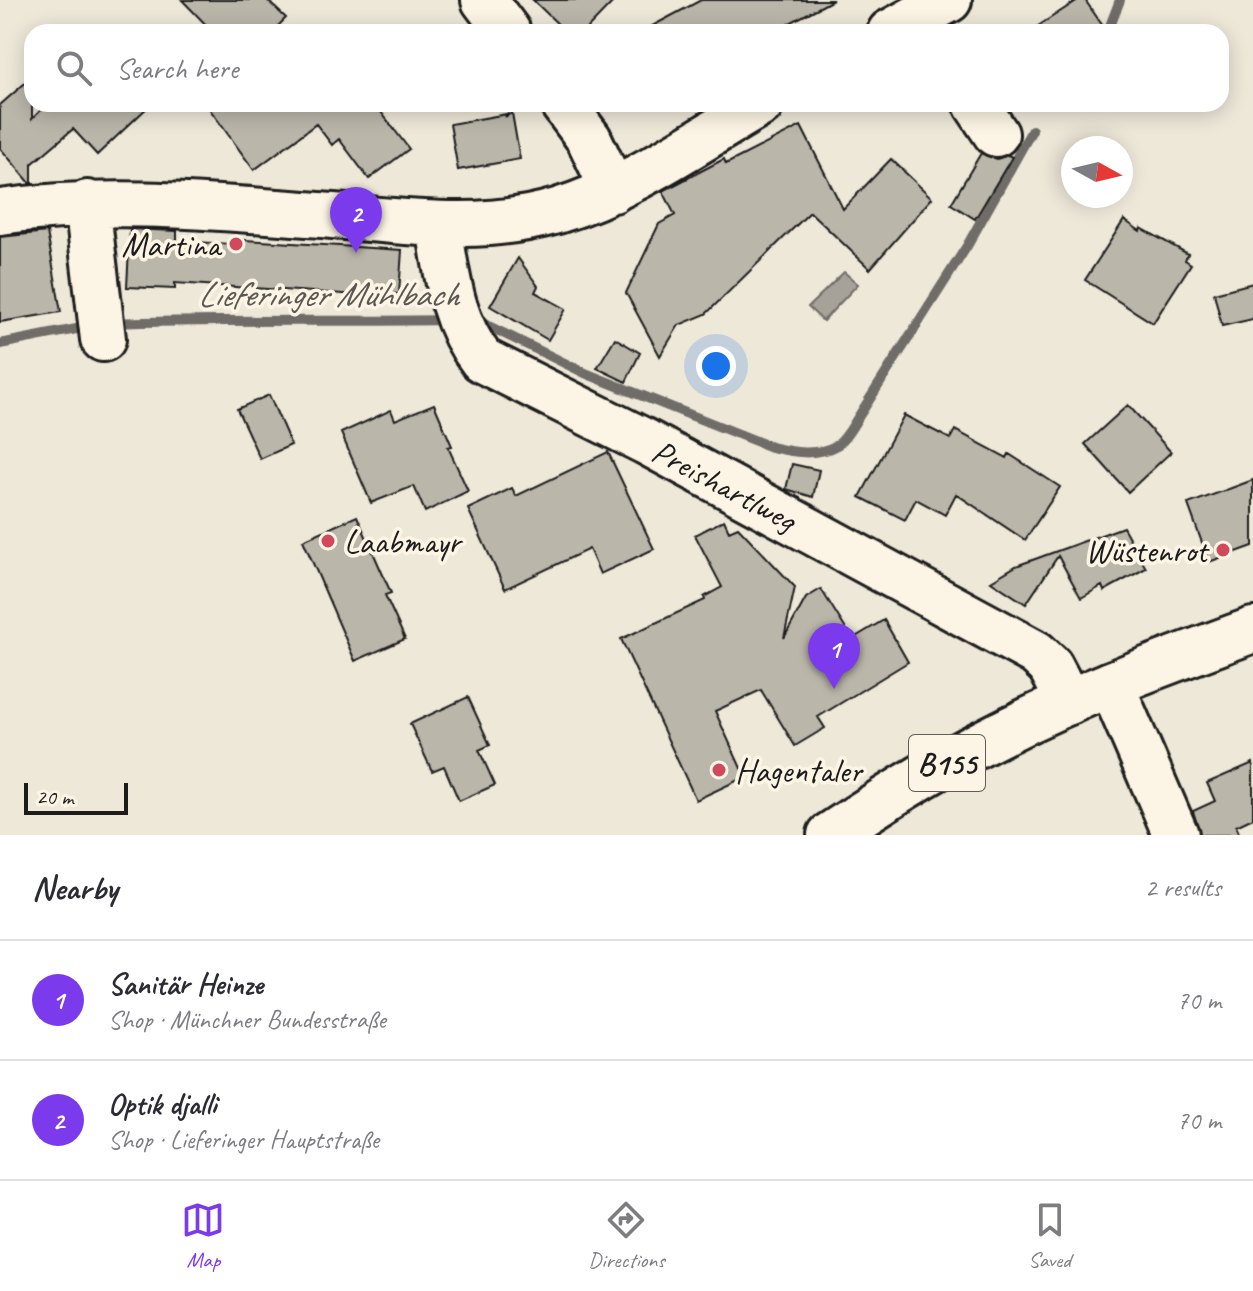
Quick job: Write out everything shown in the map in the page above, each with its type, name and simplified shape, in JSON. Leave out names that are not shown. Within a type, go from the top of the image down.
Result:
[{"type":"street","points":[[484,0],[502,24]]},
{"type":"street","points":[[908,24],[942,9]]},
{"type":"street","points":[[569,112],[589,139],[613,190]]},
{"type":"street","points":[[0,212],[87,203],[170,204],[439,226],[498,223],[555,211],[613,190],[747,112]]},
{"type":"street","points":[[87,203],[102,325]]},
{"type":"street","name":"Preishartlweg","points":[[439,226],[459,319],[482,360],[646,442],[1036,653],[1050,666],[1069,702]]},
{"type":"street","name":"B155","points":[[830,835],[884,799],[974,748],[1111,684],[1253,630]]},
{"type":"street","points":[[1111,684],[1176,835]]},
{"type":"shaded area","points":[[844,272],[858,284],[823,321],[808,307]]},
{"type":"building","points":[[182,0],[267,0],[286,18],[280,24],[205,24]]},
{"type":"building","points":[[533,0],[615,0],[592,24],[558,24]]},
{"type":"building","points":[[701,0],[833,0],[788,24],[656,24]]},
{"type":"building","points":[[1078,0],[1085,0],[1102,24],[1041,24]]},
{"type":"building","points":[[24,84],[24,112],[32,112],[32,119],[39,112],[143,112],[97,155],[73,129],[32,164],[30,183],[0,148],[0,105]]},
{"type":"building","points":[[212,112],[381,112],[409,149],[369,179],[339,139],[332,145],[316,124],[254,170]]},
{"type":"building","points":[[512,113],[520,159],[458,170],[450,124],[507,114],[505,117]]},
{"type":"building","points":[[801,126],[843,209],[891,159],[932,198],[870,269],[810,212],[706,314],[679,325],[660,356],[626,293],[659,224],[675,215],[663,191],[724,159],[726,164]]},
{"type":"building","points":[[981,153],[997,159],[1008,155],[1012,157],[975,219],[951,204]]},
{"type":"building","points":[[1124,220],[1188,254],[1185,260],[1191,264],[1153,323],[1085,280]]},
{"type":"building","points":[[130,229],[177,231],[177,241],[230,244],[230,239],[402,250],[399,294],[373,292],[373,296],[175,283],[175,289],[127,287]]},
{"type":"building","points":[[47,232],[61,312],[0,322],[0,237]]},
{"type":"building","points":[[518,258],[538,286],[535,292],[566,309],[548,340],[490,306]]},
{"type":"building","points":[[1253,283],[1253,319],[1222,326],[1214,293]]},
{"type":"building","points":[[615,338],[640,353],[626,382],[597,368]]},
{"type":"building","points":[[269,395],[291,445],[260,459],[237,409]]},
{"type":"building","points":[[434,404],[452,446],[448,447],[468,491],[425,512],[414,486],[371,503],[341,433],[391,410],[395,420]]},
{"type":"building","points":[[1128,405],[1171,452],[1128,492],[1085,444]]},
{"type":"building","points":[[904,415],[950,439],[955,430],[1007,458],[1009,454],[1060,487],[1025,540],[956,494],[945,515],[916,499],[905,520],[860,497]]},
{"type":"building","points":[[608,452],[654,549],[600,574],[589,549],[505,589],[468,509],[512,488],[516,496]]},
{"type":"building","points":[[792,464],[819,470],[813,497],[786,489]]},
{"type":"building","points":[[1253,480],[1253,546],[1209,562],[1188,504]]},
{"type":"building","points":[[357,516],[391,593],[385,595],[405,639],[355,661],[303,540]]},
{"type":"building","points":[[724,520],[729,531],[738,527],[795,587],[784,638],[806,598],[821,589],[852,639],[884,620],[908,662],[818,717],[825,728],[795,746],[761,690],[715,711],[745,777],[696,800],[621,639],[705,600],[704,597],[722,587],[695,535]]},
{"type":"building","points":[[1123,527],[1146,568],[1104,591],[1102,586],[1081,598],[1058,556],[1026,604],[991,581],[1016,566]]},
{"type":"building","points":[[468,697],[490,745],[479,750],[495,785],[459,801],[444,766],[432,771],[410,724]]},
{"type":"building","points":[[1253,763],[1253,818],[1236,826],[1240,835],[1200,835],[1193,811],[1215,801],[1207,783]]},
{"type":"waterway","name":"Lieferinger Mühlbach","points":[[1111,24],[1120,0]]},
{"type":"waterway","name":"Lieferinger Mühlbach","points":[[476,320],[585,373],[771,447],[804,452],[829,449],[840,443],[851,429],[967,246],[1032,130]]},
{"type":"waterway","name":"Lieferinger Mühlbach","points":[[112,323],[448,320]]},
{"type":"waterway","name":"Lieferinger Mühlbach","points":[[0,344],[92,326]]},
{"type":"place","name":"Martina","points":[[236,244]]},
{"type":"place","name":"Optik djalli","points":[[356,253]]},
{"type":"place","name":"Laabmayr","points":[[328,541]]},
{"type":"place","name":"Wüstenrot","points":[[1223,550]]},
{"type":"place","name":"Sanitär Heinze","points":[[834,689]]},
{"type":"place","name":"Hagentaler","points":[[719,770]]}]
